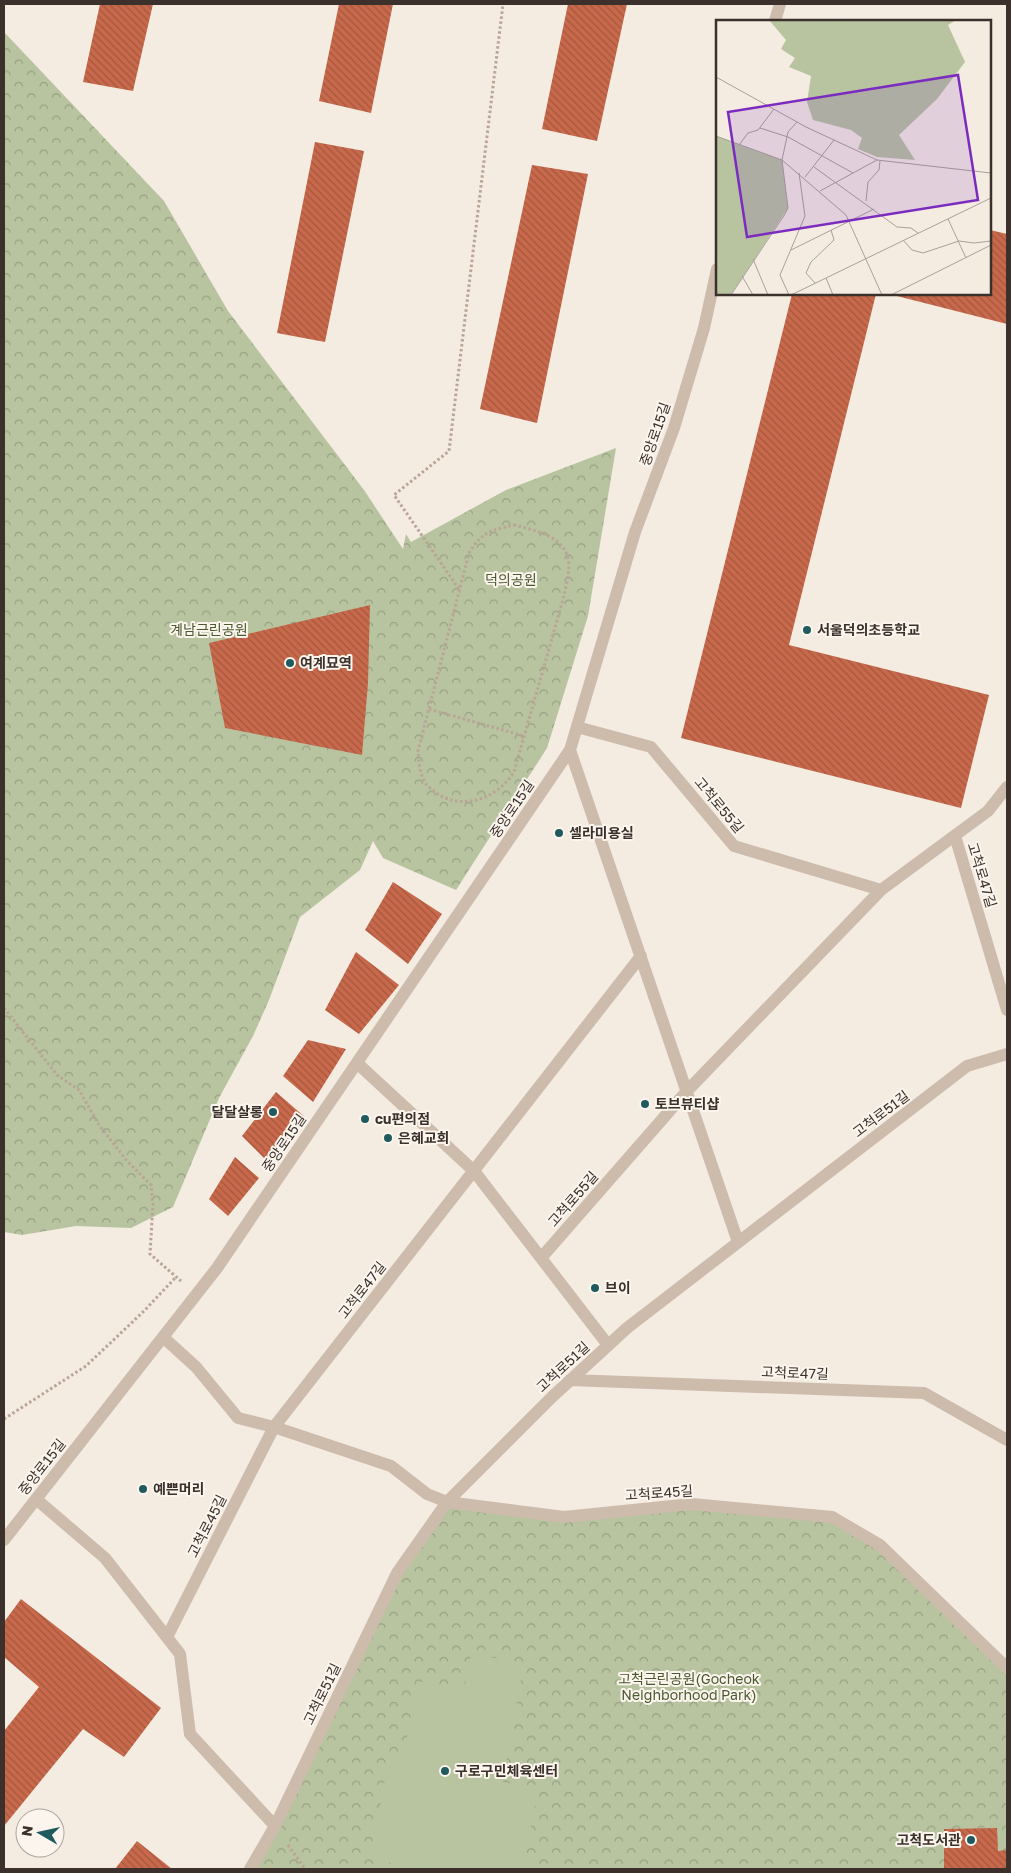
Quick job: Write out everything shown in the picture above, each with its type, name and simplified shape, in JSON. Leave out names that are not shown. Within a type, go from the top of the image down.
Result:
[{"type":"street","points":[[775,20],[780,4]]},
{"type":"street","name":"중앙로15길","points":[[4,1540],[217,1268],[570,750],[635,532],[674,428],[704,328],[716,274]]},
{"type":"street","name":"고척로55길","points":[[578,728],[651,747],[734,846],[882,890]]},
{"type":"street","points":[[570,750],[738,1242]]},
{"type":"street","name":"고척로55길","points":[[541,1258],[687,1092],[882,890],[988,812],[1007,787]]},
{"type":"street","name":"고척로47길","points":[[955,836],[1007,1010]]},
{"type":"street","name":"고척로47길","points":[[274,1427],[641,956]]},
{"type":"street","name":"고척로51길","points":[[250,1869],[275,1826],[397,1573],[447,1502],[570,1380],[627,1328],[967,1066],[1007,1054]]},
{"type":"street","points":[[357,1062],[474,1171],[608,1345]]},
{"type":"street","name":"고척로45길","points":[[163,1337],[196,1367],[238,1418],[274,1427],[391,1466],[427,1494],[447,1502],[564,1516],[692,1504],[832,1517],[880,1544],[1007,1668]]},
{"type":"street","name":"고척로47길","points":[[570,1380],[924,1393],[1007,1440]]},
{"type":"street","name":"고척로45길","points":[[167,1637],[274,1427]]},
{"type":"street","points":[[36,1499],[105,1558],[180,1654],[190,1734],[275,1826]]},
{"type":"path","points":[[460,589],[394,495],[449,451],[503,4]]},
{"type":"path","points":[[514,525],[553,538],[568,556],[569,568],[564,596],[514,772],[507,784],[489,796],[475,802],[449,800],[426,784],[420,768],[418,752],[429,709],[469,553],[479,538],[496,530],[514,525]]},
{"type":"path","points":[[429,709],[524,736]]},
{"type":"path","points":[[4,1008],[57,1074],[79,1090],[99,1125],[126,1161],[151,1185],[153,1204],[150,1254],[196,1294]]},
{"type":"path","points":[[4,1419],[86,1366],[144,1311],[176,1277]]},
{"type":"green space","name":"계남근린공원","points":[[4,32],[164,201],[228,311],[364,490],[403,549],[406,534],[411,542],[506,490],[616,448],[588,616],[547,748],[456,890],[383,858],[373,841],[360,870],[300,917],[269,1000],[253,1036],[219,1098],[173,1207],[131,1228],[76,1226],[22,1235],[4,1232]]},
{"type":"green space","name":"고척근린공원(Gocheok Neighborhood Park)","points":[[447,1502],[564,1517],[692,1504],[832,1517],[880,1545],[1007,1668],[1007,1869],[250,1869],[397,1573]]},
{"type":"green space","name":"구로구민체육센터","points":[[471,1654],[524,1663],[503,1782],[538,1789],[523,1869],[425,1869],[370,1859],[389,1758],[403,1760],[417,1681],[464,1690]]},
{"type":"building","points":[[100,4],[153,4],[133,91],[83,82]]},
{"type":"building","points":[[339,4],[393,4],[371,113],[319,101]]},
{"type":"building","points":[[568,4],[627,4],[597,141],[542,129]]},
{"type":"building","points":[[315,142],[364,151],[325,342],[277,333]]},
{"type":"building","points":[[532,165],[588,174],[537,423],[480,409]]},
{"type":"building","points":[[991,230],[1007,234],[1007,324],[893,295],[991,295]]},
{"type":"building","points":[[792,295],[876,295],[789,645],[989,695],[961,808],[681,738]]},
{"type":"building","name":"여계묘역","points":[[370,605],[368,683],[362,755],[225,728],[209,643]]},
{"type":"building","points":[[393,882],[442,914],[408,964],[365,930]]},
{"type":"building","points":[[356,952],[399,985],[359,1034],[325,1010]]},
{"type":"building","points":[[308,1040],[346,1049],[313,1102],[283,1076]]},
{"type":"building","points":[[276,1092],[306,1118],[268,1162],[242,1136]]},
{"type":"building","points":[[235,1157],[259,1178],[228,1216],[209,1199]]},
{"type":"building","points":[[21,1599],[161,1708],[124,1757],[83,1729],[19,1808],[15,1808],[15,1812],[4,1826],[4,1731],[39,1687],[4,1657],[4,1622]]},
{"type":"building","name":"고척도서관","points":[[997,1828],[998,1851],[1007,1850],[1007,1869],[944,1869],[944,1829]]},
{"type":"building","points":[[137,1841],[172,1869],[115,1869]]},
{"type":"place","name":"서울덕의초등학교","points":[[807,630]]},
{"type":"place","name":"여계묘역","points":[[290,663]]},
{"type":"place","name":"셀라미용실","points":[[559,833]]},
{"type":"place","name":"토브뷰티샵","points":[[645,1104]]},
{"type":"place","name":"달달살롱","points":[[273,1112]]},
{"type":"place","name":"cu편의점","points":[[365,1119]]},
{"type":"place","name":"은혜교회","points":[[388,1138]]},
{"type":"place","name":"브이","points":[[595,1288]]},
{"type":"place","name":"예쁜머리","points":[[143,1489]]},
{"type":"place","name":"구로구민체육센터","points":[[445,1771]]},
{"type":"place","name":"고척도서관","points":[[971,1840]]},
{"type":"park label","name":"덕의공원","points":[[511,580]]}]
